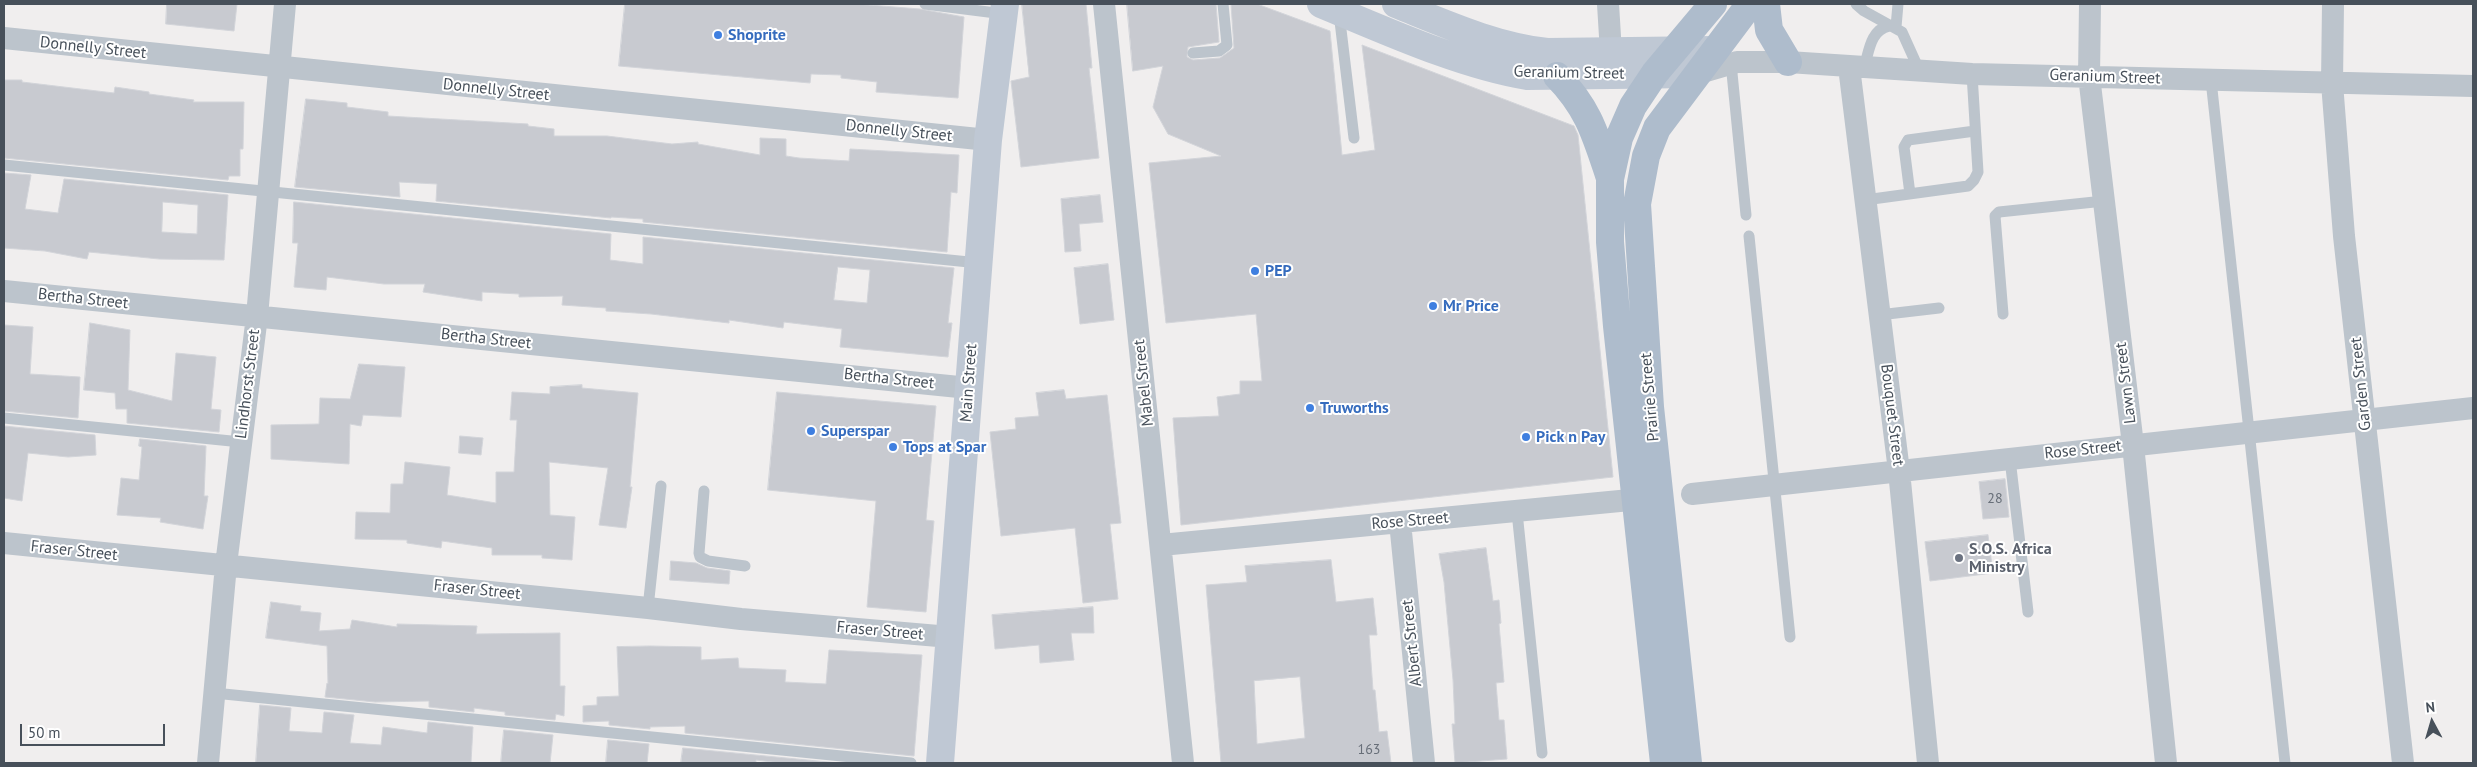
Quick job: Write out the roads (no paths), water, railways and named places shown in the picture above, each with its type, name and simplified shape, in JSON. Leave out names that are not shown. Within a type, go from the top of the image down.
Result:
[{"type":"main road","name":"Geranium Street","points":[[1396,4],[1511,47],[1612,63],[1655,74],[1696,74]]},
{"type":"main road","name":"Prairie Street","points":[[1688,763],[1610,242],[1610,179],[1614,154],[1628,116],[1655,74],[1713,4]]},
{"type":"main road","name":"Prairie Street","points":[[1664,763],[1647,499],[1642,304],[1637,204],[1646,156],[1657,128],[1696,74],[1727,58],[1750,4]]},
{"type":"main road","points":[[1766,4],[1769,30],[1788,62]]},
{"type":"main road","name":"Geranium Street","points":[[1330,8],[1497,70],[1526,76],[1557,76],[1675,49],[1727,58]]},
{"type":"main road","name":"Main Street","points":[[940,763],[988,140],[1004,9]]},
{"type":"main road","points":[[1557,76],[1579,100],[1586,113],[1594,130],[1610,179]]},
{"type":"street","name":"Lindhorst Street","points":[[208,763],[226,565],[257,316],[285,4]]},
{"type":"street","name":"Mabel Street","points":[[1104,4],[1183,763]]},
{"type":"street","points":[[1608,4],[1612,63]]},
{"type":"street","name":"Lawn Street","points":[[2090,4],[2089,76],[2134,445],[2166,763]]},
{"type":"street","name":"Garden Street","points":[[2333,4],[2332,83],[2344,236],[2403,763]]},
{"type":"street","name":"Donnelly Street","points":[[4,38],[278,68],[988,140]]},
{"type":"street","name":"Geranium Street","points":[[1727,58],[1856,68],[1972,74],[2473,86]]},
{"type":"street","name":"Bouquet Street","points":[[1856,68],[1865,200],[1899,471],[1928,763]]},
{"type":"street","name":"Bertha Street","points":[[4,291],[969,388]]},
{"type":"street","name":"Rose Street","points":[[1692,494],[2473,408]]},
{"type":"street","name":"Rose Street","points":[[1161,545],[1647,499]]},
{"type":"street","name":"Albert Street","points":[[1400,522],[1424,763]]},
{"type":"street","name":"Fraser Street","points":[[4,543],[648,608],[741,620],[950,637]]},
{"type":"lane","points":[[925,4],[1004,9]]},
{"type":"lane","points":[[1193,53],[1219,51],[1227,45],[1224,4]]},
{"type":"lane","points":[[1856,4],[1893,26],[1906,38],[1920,72]]},
{"type":"lane","points":[[1893,26],[1898,4]]},
{"type":"lane","points":[[1330,8],[1354,138]]},
{"type":"lane","points":[[1856,68],[1876,33],[1882,27],[1893,26]]},
{"type":"lane","points":[[1727,58],[1746,214]]},
{"type":"lane","points":[[1865,200],[1968,186],[1974,180],[1978,172],[1972,74]]},
{"type":"lane","points":[[2211,80],[2285,763]]},
{"type":"lane","points":[[1910,194],[1904,147],[1908,140],[1975,131]]},
{"type":"lane","points":[[4,165],[979,263]]},
{"type":"lane","points":[[2003,314],[1995,216],[1999,212],[2104,201]]},
{"type":"lane","points":[[1749,236],[1790,637]]},
{"type":"lane","points":[[1879,314],[1939,308]]},
{"type":"lane","points":[[4,418],[241,442]]},
{"type":"lane","points":[[2010,458],[2028,612]]},
{"type":"lane","points":[[648,608],[661,486]]},
{"type":"lane","points":[[704,491],[700,557],[708,561],[745,566]]},
{"type":"lane","points":[[1517,512],[1542,753]]},
{"type":"lane","points":[[214,693],[911,763]]},
{"type":"place","name":"Shoprite","points":[[718,35]]},
{"type":"place","name":"PEP","points":[[1255,271]]},
{"type":"place","name":"Mr Price","points":[[1433,306]]},
{"type":"place","name":"Truworths","points":[[1310,408]]},
{"type":"place","name":"Superspar","points":[[811,431]]},
{"type":"place","name":"Pick n Pay","points":[[1526,437]]},
{"type":"place","name":"Tops at Spar","points":[[893,447]]},
{"type":"place","name":"S.O.S. Africa Ministry","points":[[1959,558]]}]
